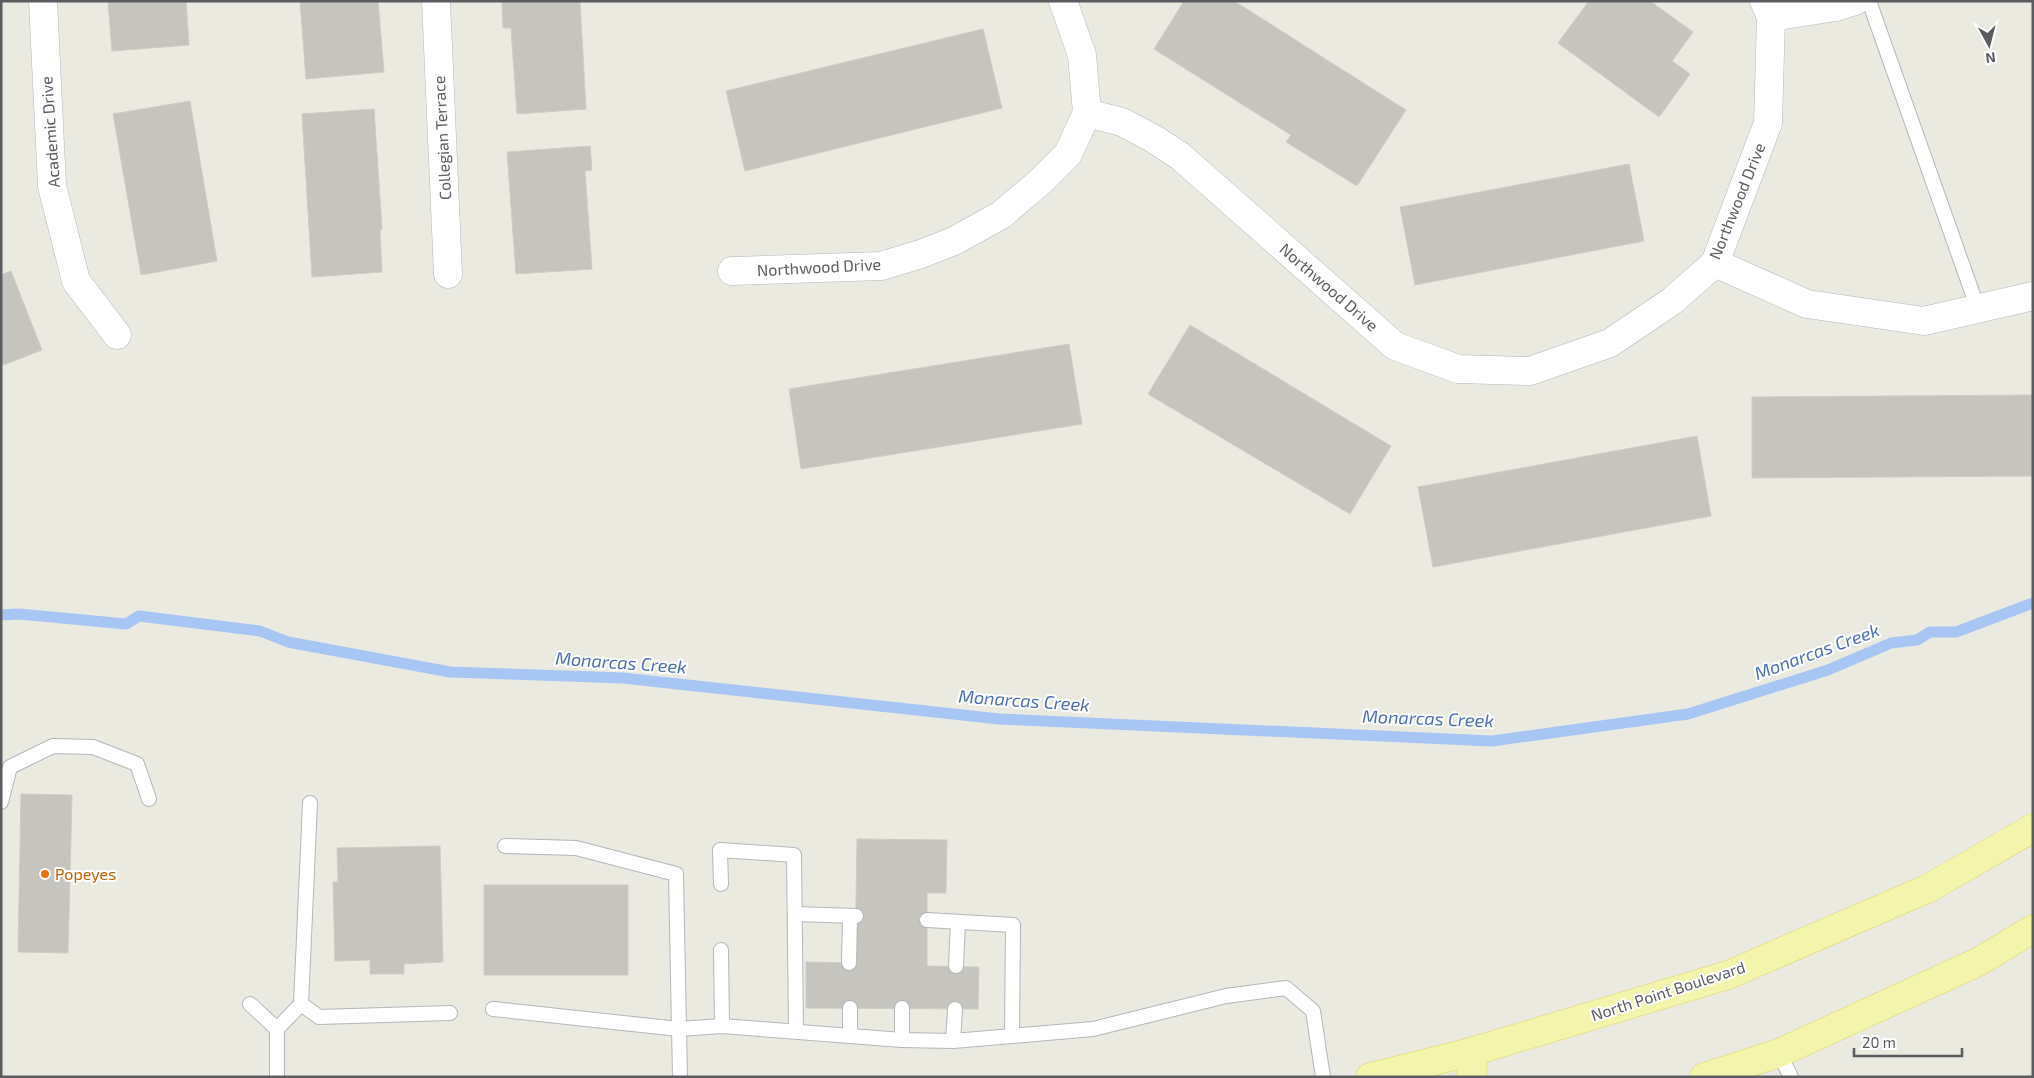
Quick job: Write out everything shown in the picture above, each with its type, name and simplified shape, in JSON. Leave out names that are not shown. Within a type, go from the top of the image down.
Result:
[{"type":"main road","name":"North Point Boulevard","points":[[1370,1077],[1472,1064],[1728,975],[1929,888],[2033,828]]},
{"type":"main road","points":[[1704,1077],[1779,1053],[1978,962],[2033,929]]},
{"type":"street","name":"Academic Drive","points":[[43,1],[52,186],[76,281],[117,335]]},
{"type":"street","name":"Collegian Terrace","points":[[436,1],[448,274]]},
{"type":"street","points":[[1062,1],[1082,55],[1087,113]]},
{"type":"street","points":[[1768,9],[1836,7],[1856,1]]},
{"type":"street","name":"Northwood Drive","points":[[732,271],[881,266],[921,254],[954,241],[1001,215],[1041,181],[1068,154],[1087,113],[1122,122],[1154,139],[1180,156],[1395,346],[1458,369],[1530,371],[1610,343],[1672,301],[1715,263],[1768,123],[1768,9]]},
{"type":"street","points":[[1715,263],[1807,304],[1924,321],[2033,296]]},
{"type":"lane","points":[[1869,1],[1978,309]]},
{"type":"lane","points":[[1,802],[10,767],[53,746],[93,747],[137,764],[149,799]]},
{"type":"lane","points":[[277,1077],[277,1029],[301,1004],[310,803]]},
{"type":"lane","points":[[505,846],[576,848],[676,874],[680,1077]]},
{"type":"lane","points":[[721,884],[720,850],[794,855],[796,1031]]},
{"type":"lane","points":[[795,914],[853,917],[849,962]]},
{"type":"lane","points":[[927,920],[1013,925],[1012,1036]]},
{"type":"lane","points":[[956,966],[958,922]]},
{"type":"lane","points":[[721,950],[722,1026]]},
{"type":"lane","points":[[493,1009],[679,1029],[722,1026],[902,1040],[954,1042],[1093,1028],[1226,996],[1286,988],[1313,1011],[1323,1077]]},
{"type":"lane","points":[[250,1004],[277,1029]]},
{"type":"lane","points":[[301,1004],[319,1017],[450,1013]]},
{"type":"lane","points":[[850,1008],[850,1036]]},
{"type":"lane","points":[[902,1008],[902,1040]]},
{"type":"lane","points":[[954,1042],[955,1009]]},
{"type":"lane","points":[[1779,1053],[1791,1077]]},
{"type":"building","points":[[108,1],[186,1],[189,45],[112,51]]},
{"type":"building","points":[[300,1],[378,1],[384,72],[306,79]]},
{"type":"building","points":[[502,1],[580,1],[586,109],[517,114],[511,28],[503,28]]},
{"type":"building","points":[[1184,1],[1234,1],[1406,110],[1357,186],[1286,142],[1291,135],[1154,49]]},
{"type":"building","points":[[1589,1],[1650,1],[1693,32],[1672,61],[1690,74],[1659,117],[1558,43]]},
{"type":"building","points":[[983,29],[1002,108],[745,171],[726,91]]},
{"type":"building","points":[[190,101],[217,261],[141,275],[113,114]]},
{"type":"building","points":[[374,109],[382,229],[380,229],[382,272],[312,277],[302,114]]},
{"type":"building","points":[[590,146],[592,170],[585,171],[592,269],[516,274],[507,152]]},
{"type":"building","points":[[1629,164],[1644,241],[1415,285],[1400,207]]},
{"type":"building","points":[[11,271],[42,350],[1,366],[1,275]]},
{"type":"building","points":[[1190,325],[1391,446],[1350,514],[1148,394]]},
{"type":"building","points":[[1069,344],[1082,424],[801,469],[789,389]]},
{"type":"building","points":[[2033,395],[2033,476],[1752,478],[1752,397]]},
{"type":"building","points":[[1697,436],[1711,516],[1433,567],[1418,487]]},
{"type":"building","name":"Popeyes","points":[[21,794],[72,795],[68,953],[18,952]]},
{"type":"building","points":[[857,839],[947,840],[946,893],[927,893],[927,966],[979,967],[978,1009],[806,1008],[806,962],[855,963]]},
{"type":"building","points":[[440,846],[443,962],[404,964],[404,974],[370,974],[370,960],[335,961],[333,882],[338,882],[337,848]]},
{"type":"building","points":[[484,885],[628,885],[628,975],[484,975]]},
{"type":"waterway","name":"Monarcas Creek","points":[[1,615],[19,614],[126,624],[139,616],[260,631],[288,642],[450,672],[623,678],[999,719],[1492,741],[1688,714],[1828,670],[1891,643],[1917,640],[1930,632],[1956,632],[2033,603]]},
{"type":"place","name":"Popeyes","points":[[45,874]]}]
